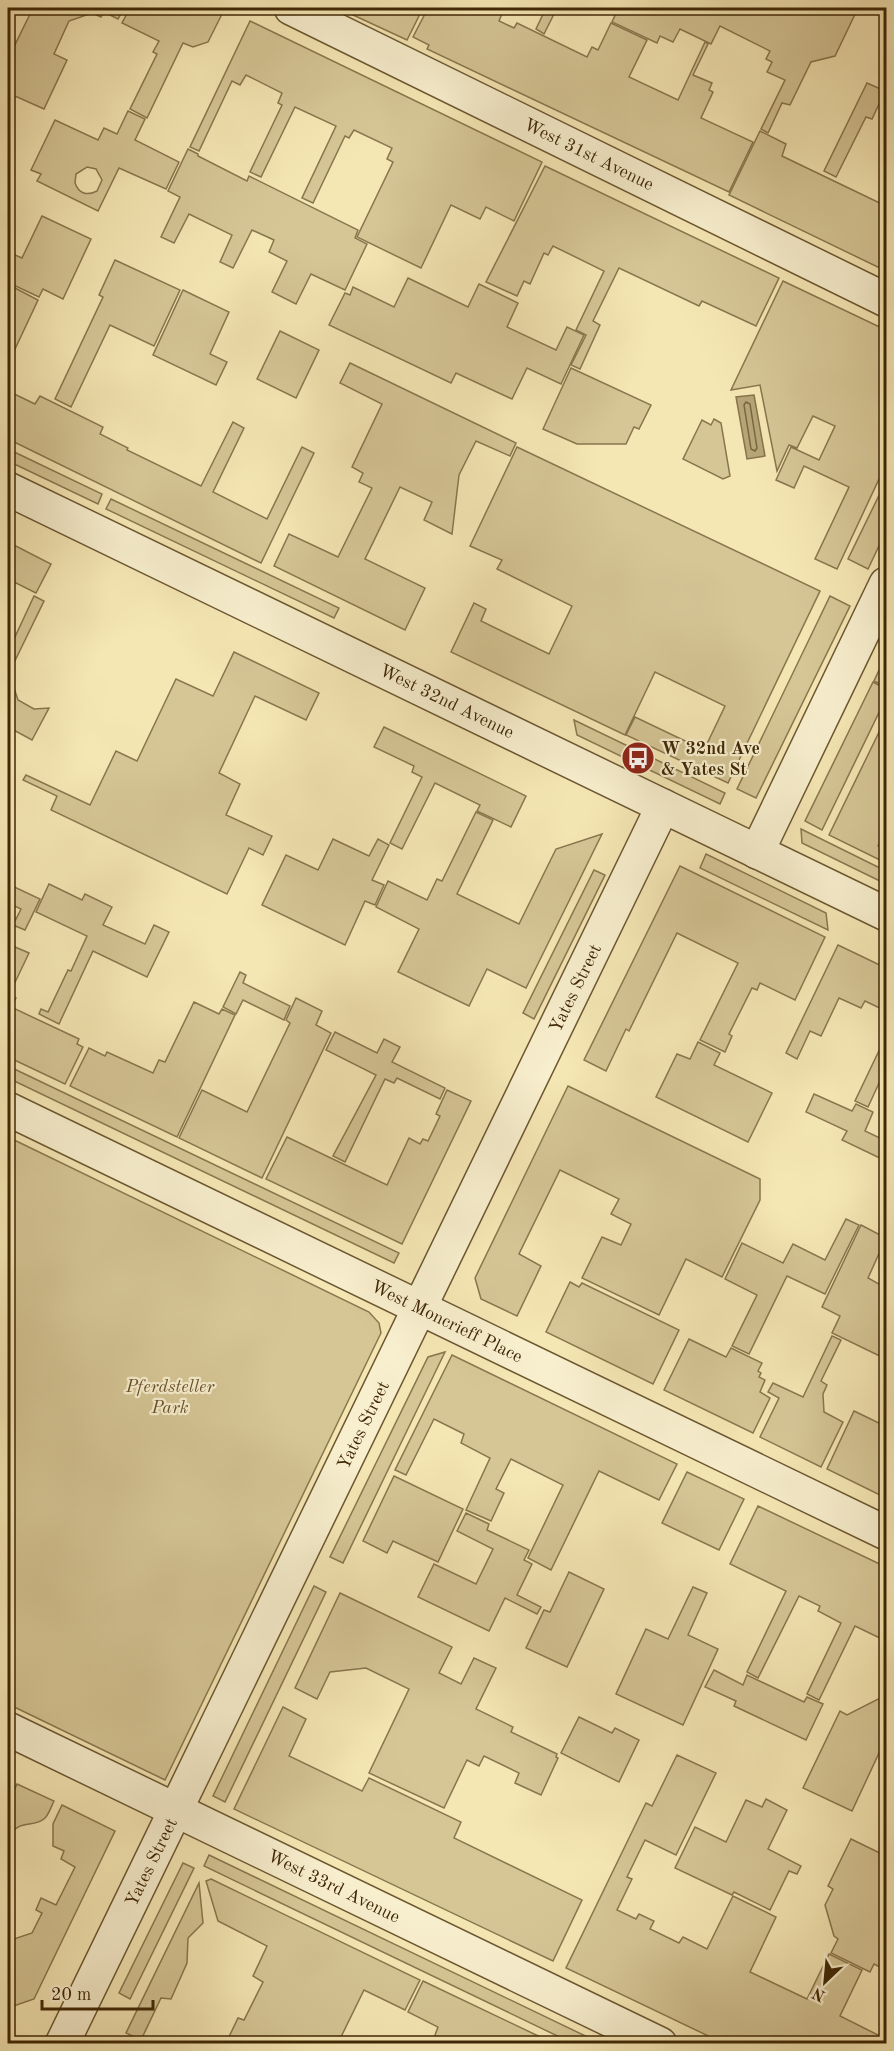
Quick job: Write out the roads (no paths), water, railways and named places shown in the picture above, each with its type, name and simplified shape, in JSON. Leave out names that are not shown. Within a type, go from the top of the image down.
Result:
[{"type":"street","name":"West 31st Avenue","points":[[291,8],[886,300]]},
{"type":"street","name":"West 32nd Avenue","points":[[8,489],[886,914]]},
{"type":"street","points":[[757,852],[886,584]]},
{"type":"street","name":"Yates Street","points":[[62,2043],[663,806]]},
{"type":"street","name":"West Moncrieff Place","points":[[8,1109],[886,1533]]},
{"type":"street","name":"West 33rd Avenue","points":[[8,1729],[660,2043]]},
{"type":"water","points":[[754,395],[765,456],[747,459],[736,397]]},
{"type":"place","name":"W 32nd Ave & Yates St","points":[[638,758]]},
{"type":"park label","name":"Pferdsteller Park","points":[[170,1396]]}]
